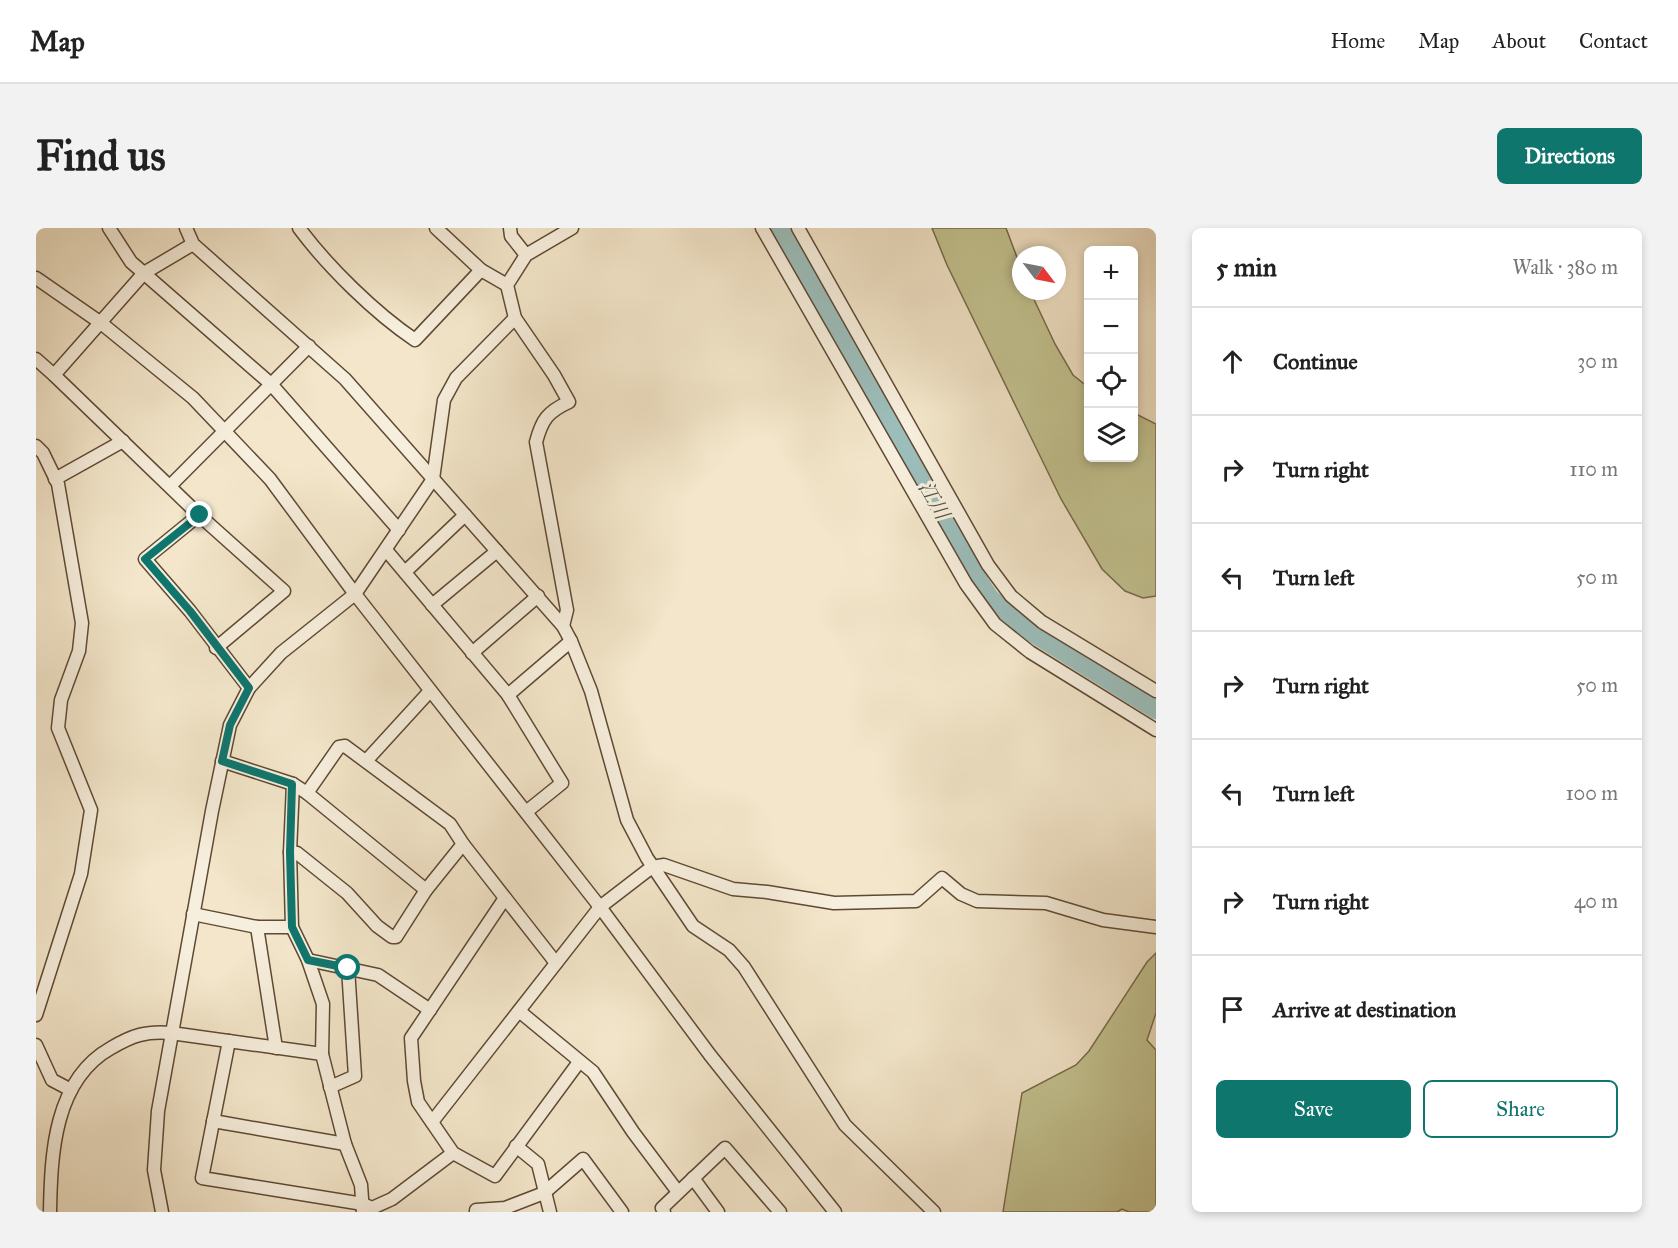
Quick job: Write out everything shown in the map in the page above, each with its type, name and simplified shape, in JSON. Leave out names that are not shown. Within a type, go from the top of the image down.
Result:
[{"type":"street","points":[[109,228],[131,262],[272,384],[399,530]]},
{"type":"street","points":[[186,228],[194,244],[345,379],[563,626],[591,691],[627,820],[652,867],[693,926],[729,950],[744,967],[844,1125],[934,1212]]},
{"type":"street","points":[[299,228],[334,269],[393,325],[415,340],[481,270]]},
{"type":"street","points":[[436,228],[481,270],[507,285]]},
{"type":"street","points":[[510,228],[511,236],[526,255]]},
{"type":"street","points":[[563,626],[567,610],[536,442],[542,423],[557,407],[569,402],[554,375],[515,318],[507,285],[526,255],[572,228]]},
{"type":"street","points":[[762,228],[966,584],[995,624],[1030,652],[1156,730]]},
{"type":"street","points":[[798,228],[988,565],[1011,596],[1042,621],[1156,691]]},
{"type":"street","points":[[54,375],[144,273],[194,244]]},
{"type":"street","points":[[36,278],[101,323],[193,398],[270,479],[355,594],[600,907],[710,1055],[835,1212]]},
{"type":"street","points":[[162,1212],[154,1170],[158,1112],[193,914],[230,725],[249,688],[281,653],[355,594],[386,550],[433,479],[444,400],[456,378],[515,318]]},
{"type":"street","points":[[170,486],[309,346]]},
{"type":"street","points":[[36,359],[200,515],[284,591],[216,648]]},
{"type":"street","points":[[56,478],[123,441]]},
{"type":"street","points":[[36,446],[43,453],[58,484],[82,623],[80,651],[61,700],[58,728],[91,810],[81,874],[36,1015]]},
{"type":"street","points":[[200,515],[145,559],[190,611],[216,648],[249,688]]},
{"type":"street","points":[[405,572],[465,515]]},
{"type":"street","points":[[386,550],[508,695],[562,783],[526,812]]},
{"type":"street","points":[[432,605],[497,551]]},
{"type":"street","points":[[472,653],[538,596]]},
{"type":"street","points":[[508,695],[571,641]]},
{"type":"street","points":[[366,761],[430,691]]},
{"type":"street","points":[[307,793],[339,747],[345,746],[450,824],[556,963]]},
{"type":"street","points":[[222,761],[292,784],[307,793],[426,890]]},
{"type":"street","points":[[292,784],[290,852],[292,927],[308,960],[323,1004],[322,1054],[345,1144],[361,1185],[363,1208]]},
{"type":"street","points":[[290,852],[297,853],[347,892],[377,926],[392,938],[396,937],[426,890],[463,844]]},
{"type":"street","points":[[432,1122],[600,907],[652,867],[664,865],[733,889],[834,903],[916,901],[942,878],[961,894],[977,901],[1046,903],[1103,920],[1156,927]]},
{"type":"street","points":[[505,898],[411,1038],[418,1102],[453,1153],[495,1176],[579,1062]]},
{"type":"street","points":[[193,914],[257,927],[292,927]]},
{"type":"street","points":[[257,927],[276,1048]]},
{"type":"street","points":[[308,960],[378,975],[430,1010]]},
{"type":"street","points":[[330,1087],[355,1076],[348,968]]},
{"type":"street","points":[[519,1011],[593,1072],[633,1132],[678,1192]]},
{"type":"street","points":[[50,1212],[50,1175],[56,1131],[70,1090],[87,1065],[106,1050],[129,1038],[150,1032],[322,1054]]},
{"type":"street","points":[[229,1041],[202,1178],[372,1208],[392,1199],[453,1153]]},
{"type":"street","points":[[36,1045],[52,1080],[70,1090]]},
{"type":"street","points":[[213,1121],[345,1144]]},
{"type":"street","points":[[516,1146],[538,1164],[550,1212]]},
{"type":"street","points":[[661,1211],[725,1148],[780,1212]]},
{"type":"street","points":[[476,1212],[476,1210],[505,1208],[544,1193],[583,1159],[622,1212]]},
{"type":"street","points":[[693,1178],[718,1212]]},
{"type":"green space","points":[[932,228],[1006,228],[1013,246],[1012,300],[1034,300],[1073,375],[1084,384],[1084,462],[1138,462],[1138,415],[1156,424],[1156,596],[1143,598],[1125,591],[1102,569],[1061,499],[947,265]]},
{"type":"green space","points":[[1156,953],[1156,1013],[1147,1040],[1156,1050],[1156,1212],[1129,1212],[1122,1209],[1117,1212],[1003,1212],[1022,1093],[1076,1065],[1089,1051],[1147,962]]},
{"type":"waterway","name":"江川","points":[[779,228],[989,598],[1018,623],[1156,709]]},
{"type":"route","points":[[200,515],[145,559],[190,611],[216,648],[249,688],[230,725],[222,761],[292,784],[290,852],[292,927],[308,960],[348,968]]}]
